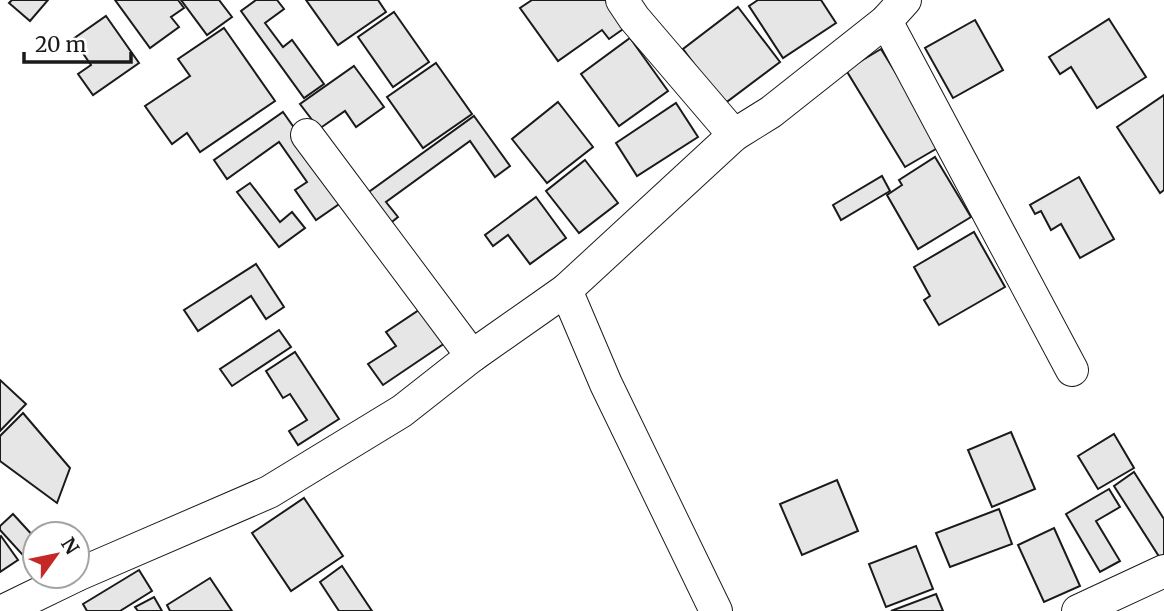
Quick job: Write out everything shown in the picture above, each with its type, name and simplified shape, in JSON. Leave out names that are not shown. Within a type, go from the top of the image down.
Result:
[{"type":"street","points":[[622,0],[734,135]]},
{"type":"street","points":[[91,569],[269,492],[402,411],[472,356],[566,290],[734,135],[771,112],[896,11],[1072,370]]},
{"type":"street","points":[[307,135],[472,356]]},
{"type":"street","points":[[566,290],[606,384],[716,611]]},
{"type":"street","points":[[1078,611],[1164,572]]},
{"type":"street","points":[[4,611],[47,590]]},
{"type":"building","points":[[12,0],[48,0],[30,21],[9,3]]},
{"type":"building","points":[[115,0],[178,0],[184,8],[171,17],[179,27],[150,48]]},
{"type":"building","points":[[181,0],[219,0],[232,17],[207,35]]},
{"type":"building","points":[[256,0],[277,0],[284,9],[265,23],[283,47],[292,40],[324,84],[304,98],[241,11]]},
{"type":"building","points":[[306,0],[378,0],[386,12],[338,45]]},
{"type":"building","points":[[532,0],[607,0],[626,27],[609,39],[602,30],[558,61],[520,8]]},
{"type":"building","points":[[758,0],[821,0],[836,23],[783,58],[749,6]]},
{"type":"building","points":[[738,7],[780,62],[724,104],[683,49]]},
{"type":"building","points":[[394,12],[429,62],[393,87],[358,37]]},
{"type":"building","points":[[106,16],[139,63],[93,95],[78,74],[91,65],[73,39]]},
{"type":"building","points":[[1109,19],[1146,77],[1097,108],[1071,67],[1060,74],[1049,57]]},
{"type":"building","points":[[975,20],[1003,70],[953,98],[925,48]]},
{"type":"building","points":[[224,28],[275,101],[200,152],[187,133],[172,144],[145,106],[190,76],[178,59]]},
{"type":"building","points":[[630,38],[668,91],[619,126],[581,74]]},
{"type":"building","points":[[881,49],[941,146],[905,167],[846,70]]},
{"type":"building","points":[[436,63],[472,114],[423,148],[387,97]]},
{"type":"building","points":[[354,66],[384,107],[356,127],[345,111],[319,129],[300,104]]},
{"type":"building","points":[[1164,95],[1164,190],[1160,193],[1117,127]]},
{"type":"building","points":[[558,102],[593,147],[547,183],[512,139]]},
{"type":"building","points":[[676,103],[698,137],[637,176],[616,143]]},
{"type":"building","points":[[283,112],[345,200],[316,220],[295,190],[307,182],[279,142],[227,179],[214,160]]},
{"type":"building","points":[[474,116],[510,166],[495,177],[470,141],[386,202],[398,217],[388,225],[366,194]]},
{"type":"building","points":[[935,157],[971,217],[918,249],[887,195],[902,185],[899,180]]},
{"type":"building","points":[[585,160],[618,203],[579,233],[546,191]]},
{"type":"building","points":[[882,176],[890,191],[841,220],[833,205]]},
{"type":"building","points":[[1079,177],[1114,239],[1080,258],[1061,224],[1051,230],[1041,211],[1035,214],[1030,205]]},
{"type":"building","points":[[250,183],[280,222],[292,212],[305,228],[279,247],[237,192]]},
{"type":"building","points":[[536,197],[566,238],[530,264],[508,235],[493,246],[485,235]]},
{"type":"building","points":[[974,232],[1005,287],[939,325],[924,300],[930,296],[914,267]]},
{"type":"building","points":[[256,264],[284,307],[266,319],[251,296],[198,331],[184,310]]},
{"type":"building","points":[[425,306],[448,341],[383,385],[368,364],[396,346],[386,332]]},
{"type":"building","points":[[279,330],[291,347],[232,386],[220,369]]},
{"type":"building","points":[[295,352],[339,419],[298,445],[289,431],[307,420],[290,394],[283,398],[266,371]]},
{"type":"building","points":[[0,380],[26,404],[0,431]]},
{"type":"building","points":[[23,413],[70,468],[57,503],[0,461],[0,436]]},
{"type":"building","points":[[1011,432],[1035,489],[992,507],[968,450]]},
{"type":"building","points":[[1114,434],[1134,468],[1098,489],[1078,456]]},
{"type":"building","points":[[1134,472],[1164,519],[1164,555],[1160,558],[1114,486]]},
{"type":"building","points":[[837,480],[858,531],[802,555],[780,504]]},
{"type":"building","points":[[1109,489],[1120,507],[1096,521],[1120,561],[1100,572],[1066,514]]},
{"type":"building","points":[[304,498],[343,556],[291,591],[252,533]]},
{"type":"building","points":[[999,509],[1012,544],[950,567],[936,533]]},
{"type":"building","points":[[13,514],[21,523],[21,553],[0,530],[0,526]]},
{"type":"building","points":[[1054,528],[1080,586],[1044,602],[1018,545]]},
{"type":"building","points":[[0,537],[18,560],[0,572]]},
{"type":"building","points":[[916,546],[933,589],[886,607],[869,564]]},
{"type":"building","points":[[342,566],[372,611],[339,611],[320,582]]},
{"type":"building","points":[[139,570],[152,591],[120,611],[87,611],[83,604]]},
{"type":"building","points":[[210,578],[232,611],[170,611],[167,605]]},
{"type":"building","points":[[936,594],[943,611],[891,611]]},
{"type":"building","points":[[154,597],[162,611],[138,611],[135,607]]}]
